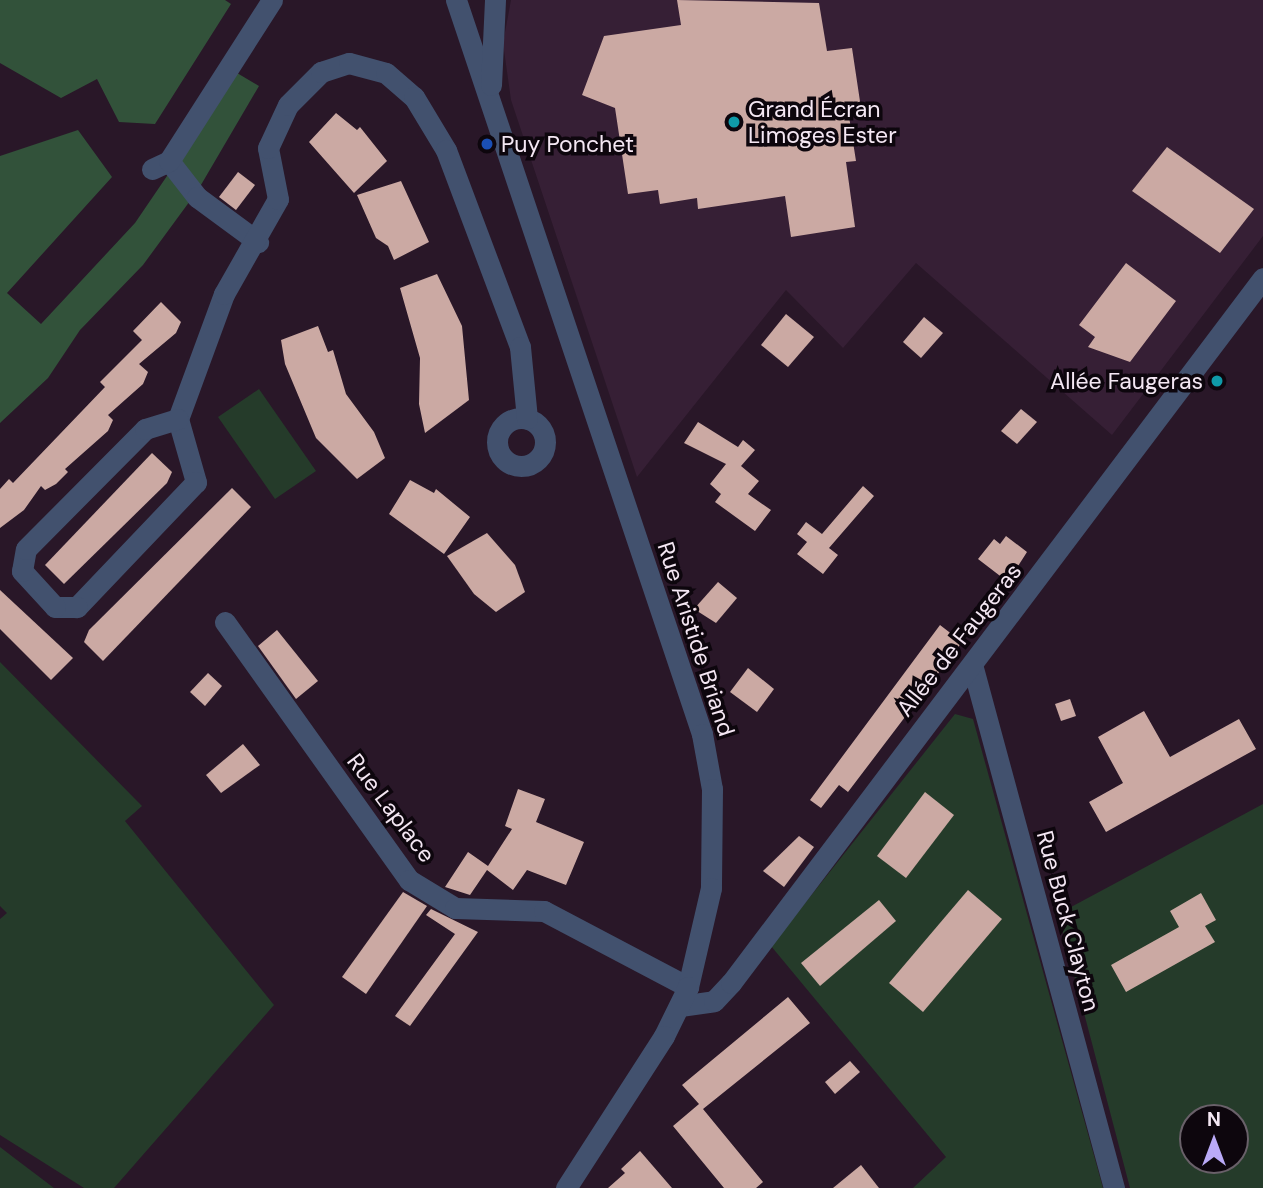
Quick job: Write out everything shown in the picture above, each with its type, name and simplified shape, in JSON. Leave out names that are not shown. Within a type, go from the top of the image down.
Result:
[{"type":"street","points":[[258,242],[197,197],[160,165],[272,0]]},
{"type":"street","name":"Rue Aristide Briand","points":[[456,0],[491,90],[514,181],[702,734],[715,843],[700,950],[684,997],[566,1188]]},
{"type":"street","name":"Rue Aristide Briand","points":[[491,90],[495,0]]},
{"type":"street","points":[[177,419],[145,429],[26,549],[22,571],[55,607],[78,607],[196,482],[177,419],[224,294],[258,242],[278,199],[268,148],[288,106],[321,72],[349,63],[386,73],[414,97],[446,150],[485,242],[520,346],[527,419]]},
{"type":"street","name":"Allée de Faugeras","points":[[684,997],[714,1002],[731,983],[973,668],[1263,278]]},
{"type":"street","name":"Rue Laplace","points":[[225,622],[409,880],[455,908],[544,911],[684,997]]},
{"type":"street","name":"Rue Buck Clayton","points":[[973,668],[1114,1188]]},
{"type":"shaded area","points":[[511,0],[1263,0],[1263,236],[1112,435],[916,263],[843,348],[786,290],[637,477],[511,100],[503,43]]},
{"type":"green space","points":[[0,0],[225,0],[231,4],[155,124],[119,122],[97,79],[61,98],[0,63]]},
{"type":"green space","points":[[237,73],[259,86],[198,190],[143,265],[80,330],[48,378],[0,423],[0,156],[78,130],[112,177],[7,293],[41,324],[135,223]]},
{"type":"green space","points":[[259,389],[316,471],[275,499],[218,417]]},
{"type":"green space","points":[[0,662],[142,806],[125,821],[274,1005],[114,1188],[84,1188],[0,1135],[0,919],[7,913],[0,906]]},
{"type":"green space","points":[[955,714],[973,719],[1103,1188],[913,1188],[946,1157],[771,946]]},
{"type":"green space","points":[[1263,804],[1263,1188],[1130,1188],[1058,914]]},
{"type":"green space","points":[[0,1147],[13,1157],[54,1188],[0,1188]]},
{"type":"building","name":"Grand Écran Limoges Ester","points":[[677,0],[819,3],[827,51],[852,48],[861,108],[848,110],[856,161],[846,162],[855,227],[791,237],[785,196],[698,209],[697,198],[660,204],[658,190],[628,194],[615,108],[582,95],[604,36],[681,25]]},
{"type":"building","points":[[336,113],[357,130],[360,127],[387,161],[354,193],[309,142]]},
{"type":"building","points":[[1167,147],[1254,209],[1220,253],[1132,191]]},
{"type":"building","points":[[238,172],[255,185],[236,210],[219,197]]},
{"type":"building","points":[[401,181],[429,242],[394,260],[388,246],[376,238],[357,195]]},
{"type":"building","points":[[1126,263],[1176,301],[1130,362],[1088,347],[1095,337],[1079,325]]},
{"type":"building","points":[[437,274],[462,326],[469,400],[425,433],[419,404],[420,358],[400,288]]},
{"type":"building","points":[[161,302],[181,322],[176,333],[139,364],[148,372],[143,384],[108,415],[113,420],[108,431],[65,469],[68,472],[45,490],[41,486],[24,510],[0,528],[0,489],[9,479],[13,483],[105,387],[100,382],[142,340],[133,331]]},
{"type":"building","points":[[786,314],[814,337],[788,367],[761,345]]},
{"type":"building","points":[[924,317],[943,333],[921,358],[903,342]]},
{"type":"building","points":[[318,326],[328,352],[333,350],[346,394],[374,432],[385,458],[357,479],[316,438],[285,364],[281,340]]},
{"type":"building","points":[[1021,409],[1037,422],[1017,444],[1001,431]]},
{"type":"building","points":[[698,422],[738,447],[743,440],[755,450],[741,466],[759,481],[748,494],[771,510],[755,531],[715,502],[721,494],[710,484],[726,464],[684,443]]},
{"type":"building","points":[[152,453],[172,472],[167,483],[64,584],[45,565]]},
{"type":"building","points":[[410,480],[434,493],[436,489],[470,517],[444,554],[389,514]]},
{"type":"building","points":[[863,486],[874,496],[829,548],[838,555],[823,574],[797,554],[807,542],[797,534],[806,522],[822,534]]},
{"type":"building","points":[[232,488],[251,507],[103,661],[84,642],[89,630]]},
{"type":"building","points":[[487,533],[515,565],[525,592],[496,612],[474,594],[447,556]]},
{"type":"building","points":[[1006,536],[1027,552],[1008,582],[978,559],[994,539],[1000,544]]},
{"type":"building","points":[[718,582],[737,598],[716,623],[694,609]]},
{"type":"building","points":[[0,590],[73,658],[51,680],[0,629]]},
{"type":"building","points":[[940,625],[962,642],[848,792],[839,785],[821,808],[810,800]]},
{"type":"building","points":[[277,630],[318,681],[296,699],[258,646]]},
{"type":"building","points":[[748,668],[774,689],[757,712],[730,692]]},
{"type":"building","points":[[208,673],[222,686],[205,706],[190,692]]},
{"type":"building","points":[[1070,699],[1076,716],[1061,721],[1055,704]]},
{"type":"building","points":[[1144,711],[1170,757],[1239,719],[1256,749],[1106,832],[1089,802],[1123,783],[1098,737]]},
{"type":"building","points":[[243,744],[260,765],[221,793],[206,775]]},
{"type":"building","points":[[518,789],[545,799],[536,822],[584,842],[566,885],[527,870],[513,890],[487,870],[470,895],[445,887],[468,852],[488,866],[512,829],[505,826]]},
{"type":"building","points":[[925,792],[954,815],[906,878],[877,856]]},
{"type":"building","points":[[799,836],[814,847],[784,887],[763,871]]},
{"type":"building","points":[[968,890],[1002,919],[923,1012],[889,983]]},
{"type":"building","points":[[403,892],[427,906],[366,994],[342,977]]},
{"type":"building","points":[[1201,893],[1216,920],[1205,926],[1215,942],[1126,992],[1111,965],[1179,927],[1170,911]]},
{"type":"building","points":[[879,900],[896,921],[820,986],[801,963]]},
{"type":"building","points":[[431,909],[478,932],[410,1026],[395,1016],[455,934],[426,915]]},
{"type":"building","points":[[788,997],[810,1023],[703,1109],[763,1182],[756,1188],[724,1188],[673,1126],[699,1104],[682,1085]]},
{"type":"building","points":[[850,1061],[860,1072],[835,1094],[825,1082]]},
{"type":"building","points":[[640,1151],[672,1188],[608,1188],[625,1173],[621,1169]]},
{"type":"building","points":[[861,1165],[879,1188],[833,1188]]},
{"type":"place","name":"Grand Écran Limoges Ester","points":[[734,122]]},
{"type":"place","name":"Puy Ponchet","points":[[487,144]]},
{"type":"place","name":"Allée Faugeras","points":[[1217,381]]}]
